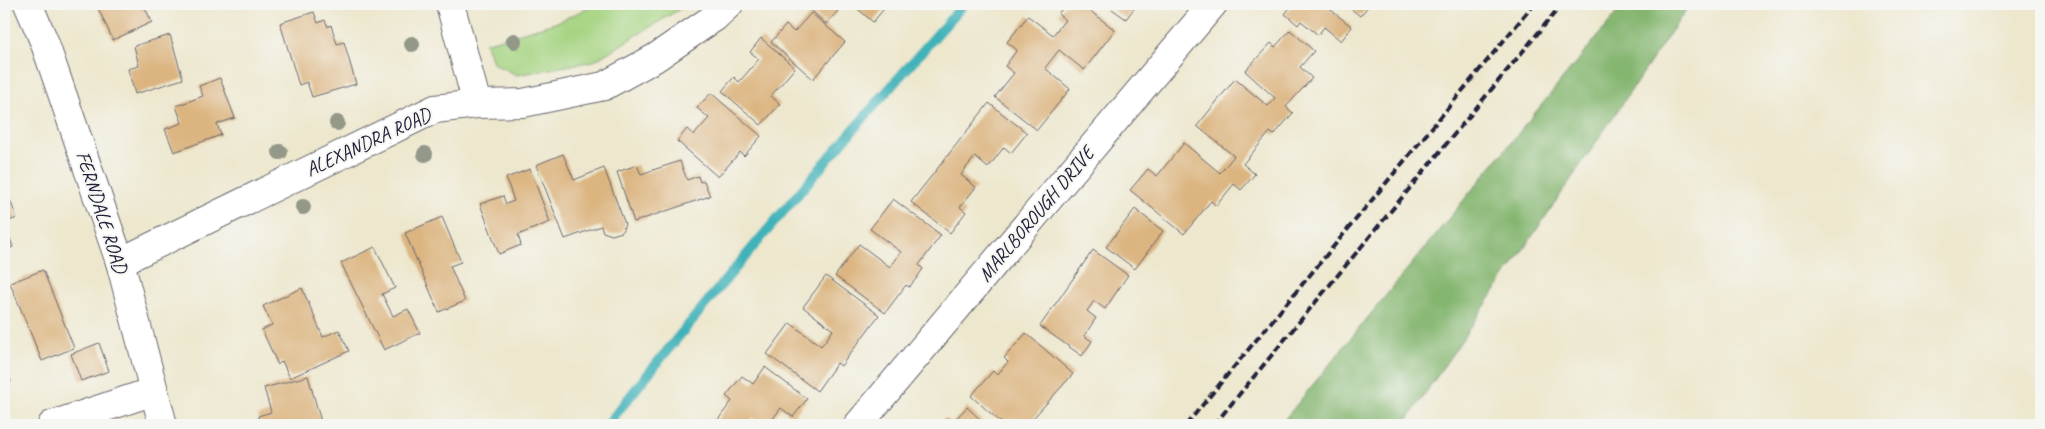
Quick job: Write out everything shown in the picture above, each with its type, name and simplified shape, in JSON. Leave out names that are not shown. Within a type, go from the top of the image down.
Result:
[{"type":"street","name":"FERNDALE ROAD","points":[[28,4],[44,40],[120,262],[163,425]]},
{"type":"street","points":[[450,4],[477,104]]},
{"type":"street","name":"ALEXANDRA ROAD","points":[[120,262],[435,109],[477,104],[523,103],[604,86],[655,58],[715,17],[729,4]]},
{"type":"street","name":"MARLBOROUGH DRIVE","points":[[858,425],[1213,4]]},
{"type":"street","points":[[52,425],[154,391]]},
{"type":"green space","points":[[597,4],[688,4],[594,61],[517,75],[494,64],[485,43],[555,23]]},
{"type":"green space","points":[[1624,4],[1690,4],[1404,425],[1280,425]]},
{"type":"building","points":[[96,4],[143,4],[152,22],[113,40]]},
{"type":"building","points":[[804,4],[830,4],[838,11],[826,24]]},
{"type":"building","points":[[852,4],[888,4],[873,22]]},
{"type":"building","points":[[1066,4],[1081,4],[1115,30],[1084,70],[1059,50],[1045,68],[1070,89],[1037,130],[995,97],[1014,73],[1005,66],[1017,50],[1007,42],[1028,16],[1053,35],[1065,20],[1058,14]]},
{"type":"building","points":[[1105,4],[1133,4],[1136,6],[1126,19]]},
{"type":"building","points":[[1293,4],[1328,4],[1326,6],[1352,27],[1341,41],[1324,27],[1318,35],[1301,21],[1298,25],[1285,14]]},
{"type":"building","points":[[1345,4],[1370,4],[1360,16]]},
{"type":"building","points":[[314,12],[318,23],[325,20],[328,27],[331,25],[337,44],[344,42],[356,84],[312,97],[307,82],[299,85],[280,23]]},
{"type":"building","points":[[811,13],[845,42],[813,79],[771,42],[786,25],[794,32]]},
{"type":"building","points":[[1290,30],[1314,51],[1300,67],[1312,78],[1286,107],[1293,113],[1274,135],[1270,132],[1243,164],[1255,174],[1241,190],[1234,184],[1216,206],[1211,201],[1184,234],[1130,190],[1148,169],[1157,176],[1184,143],[1220,173],[1234,156],[1197,126],[1235,79],[1268,106],[1275,98],[1245,71],[1271,43],[1275,47]]},
{"type":"building","points":[[170,35],[183,79],[135,94],[128,69],[139,66],[134,46]]},
{"type":"building","points":[[761,38],[795,68],[771,96],[780,104],[761,125],[722,91],[734,77],[739,82],[759,59],[750,52]]},
{"type":"building","points":[[220,78],[235,118],[217,124],[221,135],[174,152],[165,129],[182,123],[176,106],[203,96],[199,86]]},
{"type":"building","points":[[711,93],[761,136],[744,156],[740,152],[718,177],[677,141],[687,129],[694,135],[709,118],[697,108]]},
{"type":"building","points":[[989,103],[1027,133],[1011,153],[1004,147],[988,168],[975,157],[966,168],[961,175],[976,187],[960,207],[966,212],[950,233],[911,202]]},
{"type":"building","points":[[563,154],[574,180],[604,168],[625,224],[622,232],[612,235],[603,232],[601,226],[565,239],[536,165]]},
{"type":"building","points":[[680,161],[687,180],[698,176],[700,182],[704,181],[710,196],[634,222],[617,172],[637,165],[641,174]]},
{"type":"building","points":[[530,169],[550,222],[518,235],[521,245],[499,254],[480,204],[503,196],[506,204],[514,201],[506,178]]},
{"type":"building","points":[[6,190],[17,218],[4,223],[4,191]]},
{"type":"building","points":[[893,199],[941,235],[919,265],[923,269],[916,279],[909,287],[906,285],[885,313],[835,276],[859,244],[890,267],[894,262],[901,252],[870,229]]},
{"type":"building","points":[[1135,209],[1163,231],[1135,269],[1106,247]]},
{"type":"building","points":[[442,217],[461,262],[450,266],[465,301],[439,312],[405,233]]},
{"type":"building","points":[[4,223],[13,247],[4,251]]},
{"type":"building","points":[[375,247],[395,288],[382,294],[393,316],[408,309],[420,333],[384,350],[341,263]]},
{"type":"building","points":[[1093,250],[1128,275],[1105,309],[1094,301],[1087,311],[1096,318],[1084,336],[1092,341],[1082,356],[1040,326]]},
{"type":"building","points":[[43,270],[74,348],[42,361],[10,283]]},
{"type":"building","points":[[826,276],[879,315],[841,366],[837,363],[817,391],[767,354],[790,323],[821,346],[826,340],[833,330],[803,307]]},
{"type":"building","points":[[302,288],[323,337],[339,330],[349,351],[290,378],[282,361],[278,365],[262,330],[272,325],[263,306]]},
{"type":"building","points":[[1026,333],[1073,374],[1027,425],[1004,425],[971,396],[993,371],[997,375],[1008,362],[1004,358]]},
{"type":"building","points":[[99,343],[109,371],[81,381],[71,354]]},
{"type":"building","points":[[4,365],[11,382],[4,386]]},
{"type":"building","points":[[765,367],[807,399],[793,417],[781,408],[768,425],[762,425],[753,418],[747,425],[714,425],[732,401],[726,396],[742,376],[753,384]]},
{"type":"building","points":[[308,376],[322,425],[260,425],[258,416],[271,412],[264,388]]},
{"type":"building","points":[[967,407],[986,425],[939,425],[946,418],[952,423]]},
{"type":"waterway","points":[[607,425],[783,212],[964,4]]},
{"type":"railway","points":[[1186,425],[1534,4]]},
{"type":"railway","points":[[1214,425],[1562,4]]}]
